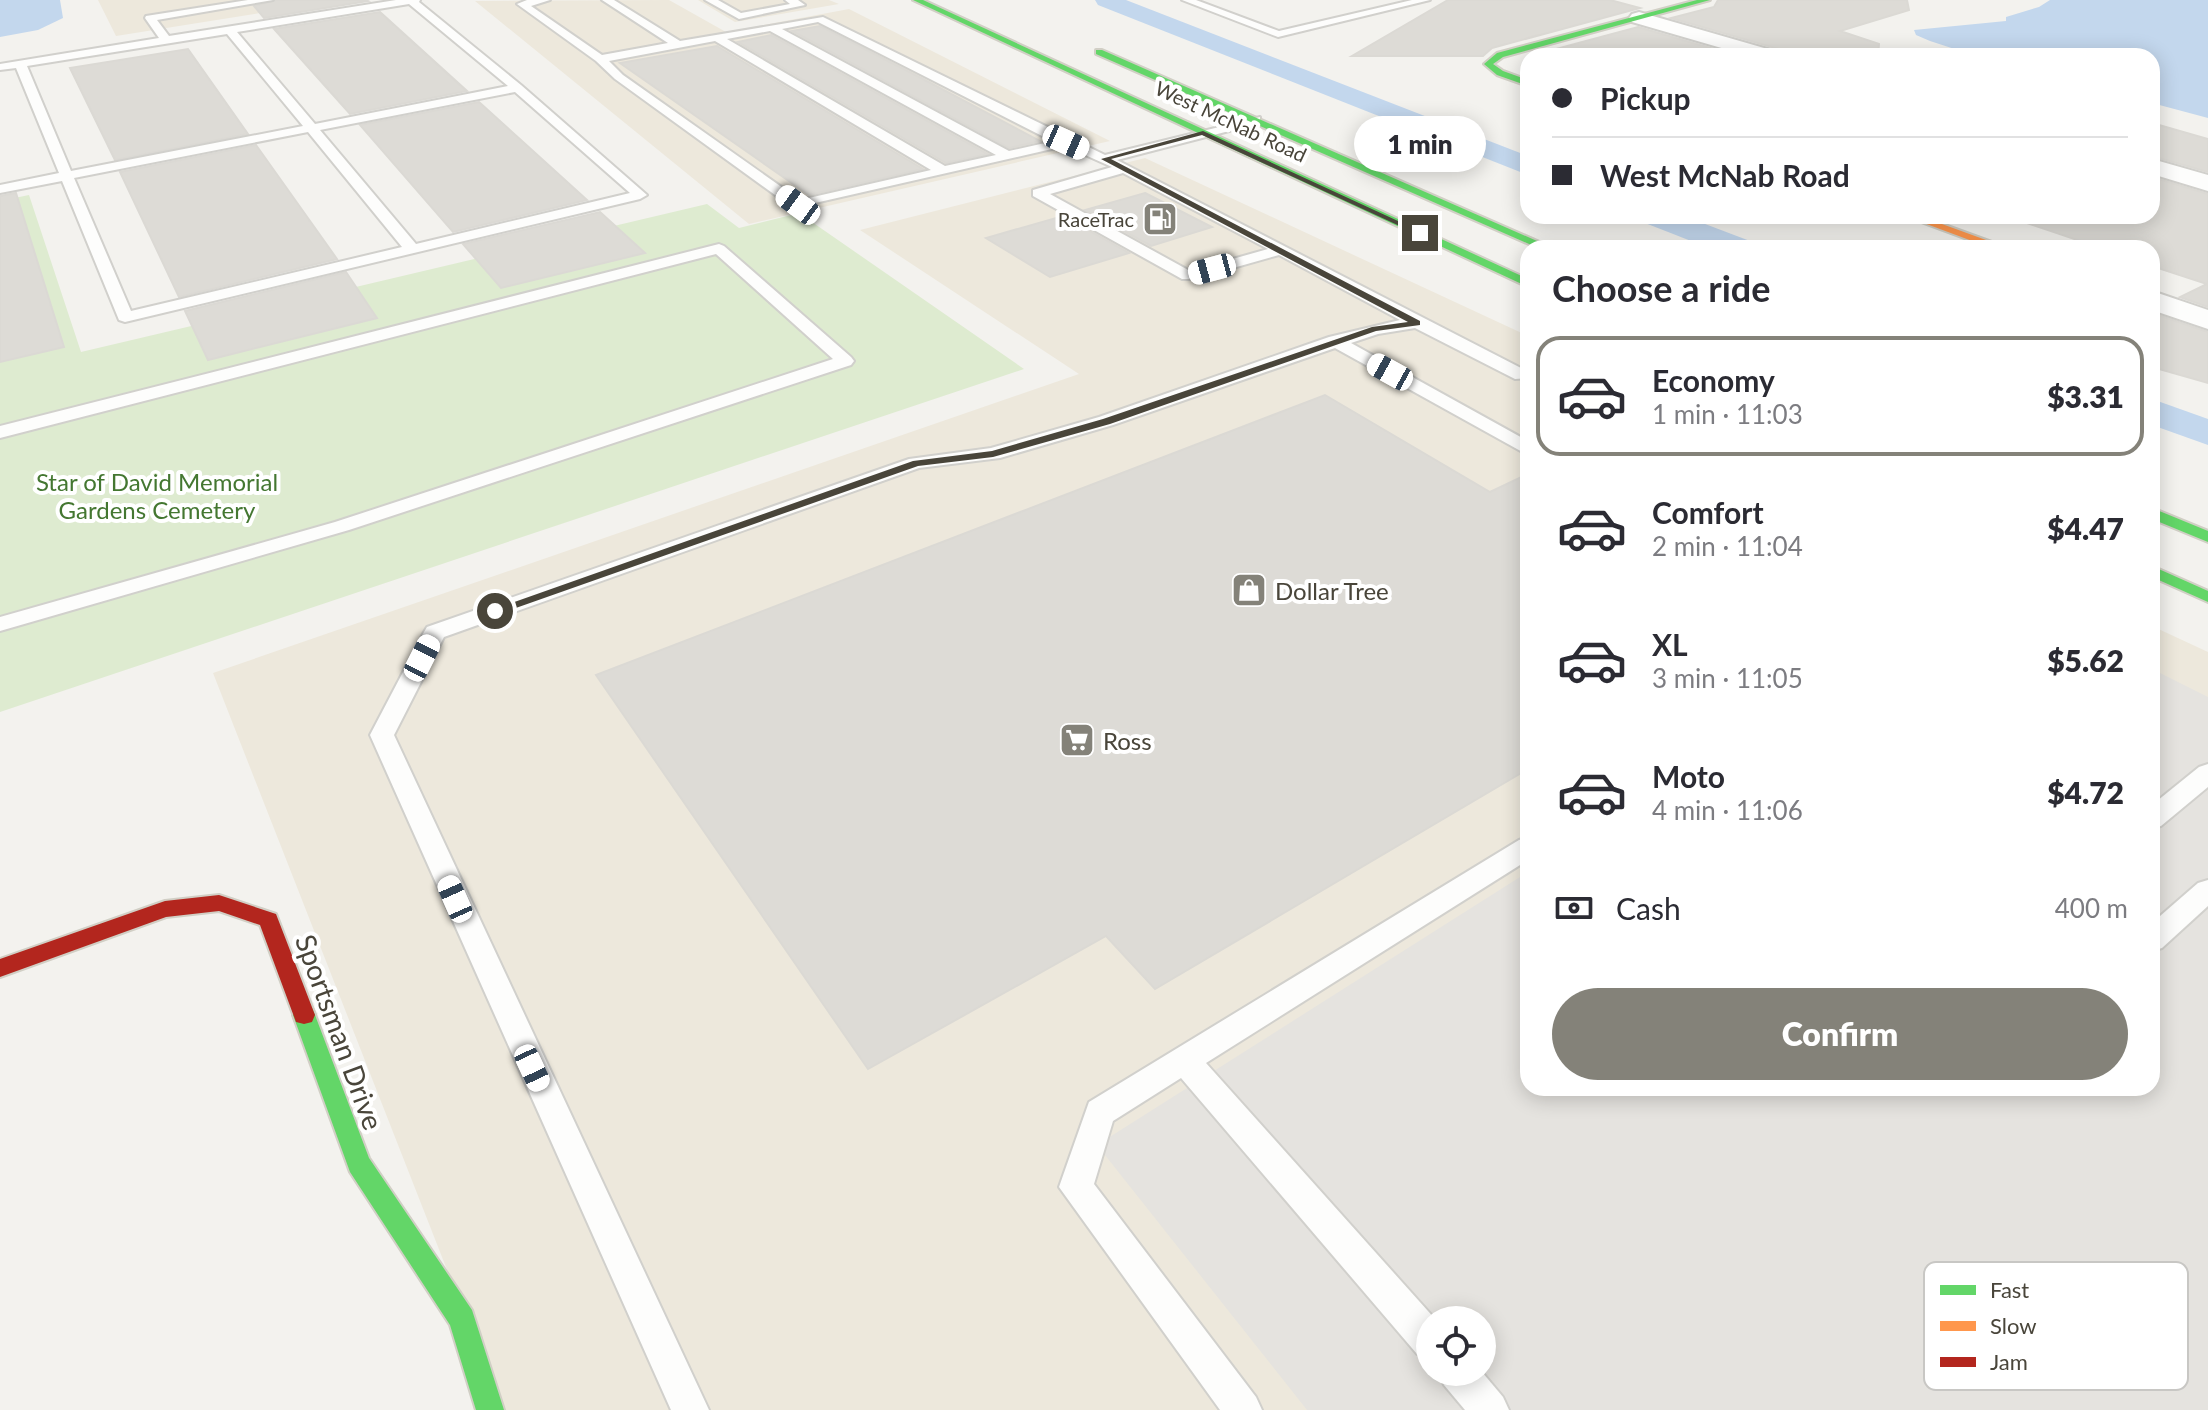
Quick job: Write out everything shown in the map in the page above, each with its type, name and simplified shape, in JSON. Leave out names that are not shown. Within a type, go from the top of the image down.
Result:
[{"type":"main road","name":"West McNab Road","points":[[917,0],[1520,279]]},
{"type":"main road","points":[[1526,48],[1706,0]]},
{"type":"main road","name":"West McNab Road","points":[[1082,44],[1529,240]]},
{"type":"main road","points":[[1520,50],[1500,55],[1488,64],[1500,73],[1520,80]]},
{"type":"main road","points":[[1933,224],[1979,240]]},
{"type":"main road","points":[[2160,516],[2208,537]]},
{"type":"main road","points":[[2160,575],[2208,597]]},
{"type":"main road","name":"Sportsman Drive","points":[[0,968],[165,909],[219,903],[269,920],[359,1164],[462,1319],[490,1410]]},
{"type":"street","points":[[1639,18],[1743,48]]},
{"type":"street","points":[[2160,168],[2208,183]]},
{"type":"street","points":[[2160,303],[2208,320]]},
{"type":"lane","points":[[166,40],[150,18],[268,0]]},
{"type":"lane","points":[[0,67],[413,0],[640,195],[125,317],[20,64]]},
{"type":"lane","points":[[545,0],[522,4],[798,205],[1066,142]]},
{"type":"lane","points":[[607,0],[679,45]]},
{"type":"lane","points":[[710,0],[739,16],[800,5],[790,0]]},
{"type":"lane","points":[[1187,0],[1278,34],[1425,0]]},
{"type":"lane","points":[[600,59],[819,19],[1124,168],[1520,374]]},
{"type":"lane","points":[[772,28],[1008,156]]},
{"type":"lane","points":[[230,30],[412,249]]},
{"type":"lane","points":[[717,38],[943,171]]},
{"type":"lane","points":[[0,189],[517,88]]},
{"type":"lane","points":[[1104,159],[1256,120]]},
{"type":"lane","points":[[1124,168],[1038,193],[1188,276],[1281,250]]},
{"type":"lane","points":[[0,432],[719,249],[845,361],[342,526],[0,624]]},
{"type":"lane","points":[[690,1410],[479,954],[382,735],[435,632],[916,463],[993,454],[1106,421],[1335,341],[1375,329],[1417,323]]},
{"type":"lane","points":[[1335,341],[1520,445]]},
{"type":"lane","points":[[2160,812],[2208,773]]},
{"type":"lane","points":[[1243,1410],[1076,1187],[1100,1112],[1520,852]]},
{"type":"lane","points":[[2160,934],[2203,903]]},
{"type":"lane","points":[[1184,1060],[1416,1325]]},
{"type":"lane","points":[[1469,1386],[1490,1410]]},
{"type":"shaded area","points":[[98,0],[343,0],[116,36]]},
{"type":"shaded area","points":[[669,0],[726,32],[849,9],[1110,141],[749,224],[475,1]]},
{"type":"shaded area","points":[[698,0],[829,0],[839,4],[735,22]]},
{"type":"shaded area","points":[[1145,158],[1520,332],[1520,1096],[2160,1096],[2160,630],[2208,652],[2208,1410],[502,1410],[213,673],[1079,374],[860,230]]},
{"type":"shaded area","points":[[2160,673],[2208,697],[2208,1410],[1307,1410],[1097,1145],[1520,877],[1520,1096],[2160,1096]]},
{"type":"green space","name":"Star of David Memorial Gardens Cemetery","points":[[29,195],[81,352],[707,204],[739,228],[799,213],[1024,369],[0,712],[0,201]]},
{"type":"water","points":[[0,0],[60,0],[63,18],[38,30],[0,37]]},
{"type":"water","points":[[2050,0],[2208,0],[2208,118],[2160,105],[2160,48],[1951,48],[1916,35],[1914,30],[2006,21],[2006,17],[2039,7]]},
{"type":"building","points":[[276,0],[368,1],[264,18],[254,6]]},
{"type":"building","points":[[1448,0],[1610,0],[1640,8],[1492,48],[1483,56],[1352,56]]},
{"type":"building","points":[[1718,0],[1907,0],[1909,10],[1840,31],[1879,44],[1879,48],[1776,48],[1671,18],[1714,7]]},
{"type":"building","points":[[380,12],[467,91],[350,114],[274,29]]},
{"type":"building","points":[[820,26],[1040,141],[1009,148],[792,31]]},
{"type":"building","points":[[1638,27],[1710,48],[1560,48]]},
{"type":"building","points":[[771,35],[988,154],[946,163],[738,42]]},
{"type":"building","points":[[717,46],[923,169],[809,195],[620,63]]},
{"type":"building","points":[[188,49],[248,134],[115,160],[70,68]]},
{"type":"building","points":[[479,102],[587,200],[453,232],[360,125]]},
{"type":"building","points":[[2160,125],[2208,139],[2208,172],[2160,158]]},
{"type":"building","points":[[256,145],[337,259],[179,297],[120,172]]},
{"type":"building","points":[[2160,179],[2208,194],[2208,307],[2180,297],[2207,284],[2160,269],[2160,240],[2077,240],[2030,224],[2160,224]]},
{"type":"building","points":[[16,193],[64,347],[0,362],[0,196]]},
{"type":"building","points":[[1145,193],[1212,227],[1151,246],[1085,210]]},
{"type":"building","points":[[600,212],[645,253],[501,288],[463,244]]},
{"type":"building","points":[[1063,216],[1129,253],[1050,277],[986,238]]},
{"type":"building","points":[[346,272],[377,318],[208,360],[185,311]]},
{"type":"building","points":[[2160,316],[2208,332],[2208,383],[2160,369]]},
{"type":"building","name":"Ross","points":[[1325,395],[1490,492],[1520,478],[1520,774],[1155,989],[1106,936],[868,1069],[596,675]]},
{"type":"waterway","points":[[1106,0],[1520,163]]},
{"type":"waterway","points":[[1676,224],[1718,240]]},
{"type":"waterway","points":[[2160,414],[2208,433]]},
{"type":"traffic: fast","points":[[917,0],[1520,279]]},
{"type":"traffic: fast","points":[[1526,48],[1706,0]]},
{"type":"traffic: fast","points":[[1520,50],[1500,55],[1488,64],[1500,73],[1520,80]]},
{"type":"traffic: fast","points":[[1099,52],[1529,240]]},
{"type":"traffic: fast","points":[[2160,516],[2208,537]]},
{"type":"traffic: fast","points":[[2160,575],[2208,597]]},
{"type":"traffic: fast","points":[[304,1015],[359,1164],[462,1319],[490,1410]]},
{"type":"traffic: slow","points":[[1933,224],[1979,240]]},
{"type":"traffic: jam","points":[[0,968],[165,909],[219,903],[269,920],[304,1015]]},
{"type":"place","name":"RaceTrac","points":[[1160,219]]},
{"type":"place","name":"Dollar Tree","points":[[1249,590]]},
{"type":"place","name":"Ross","points":[[1077,740]]},
{"type":"route","points":[[495,611],[916,463],[993,454],[1106,421],[1335,341],[1375,329],[1417,323],[1104,159],[1203,133],[1420,233]]}]
